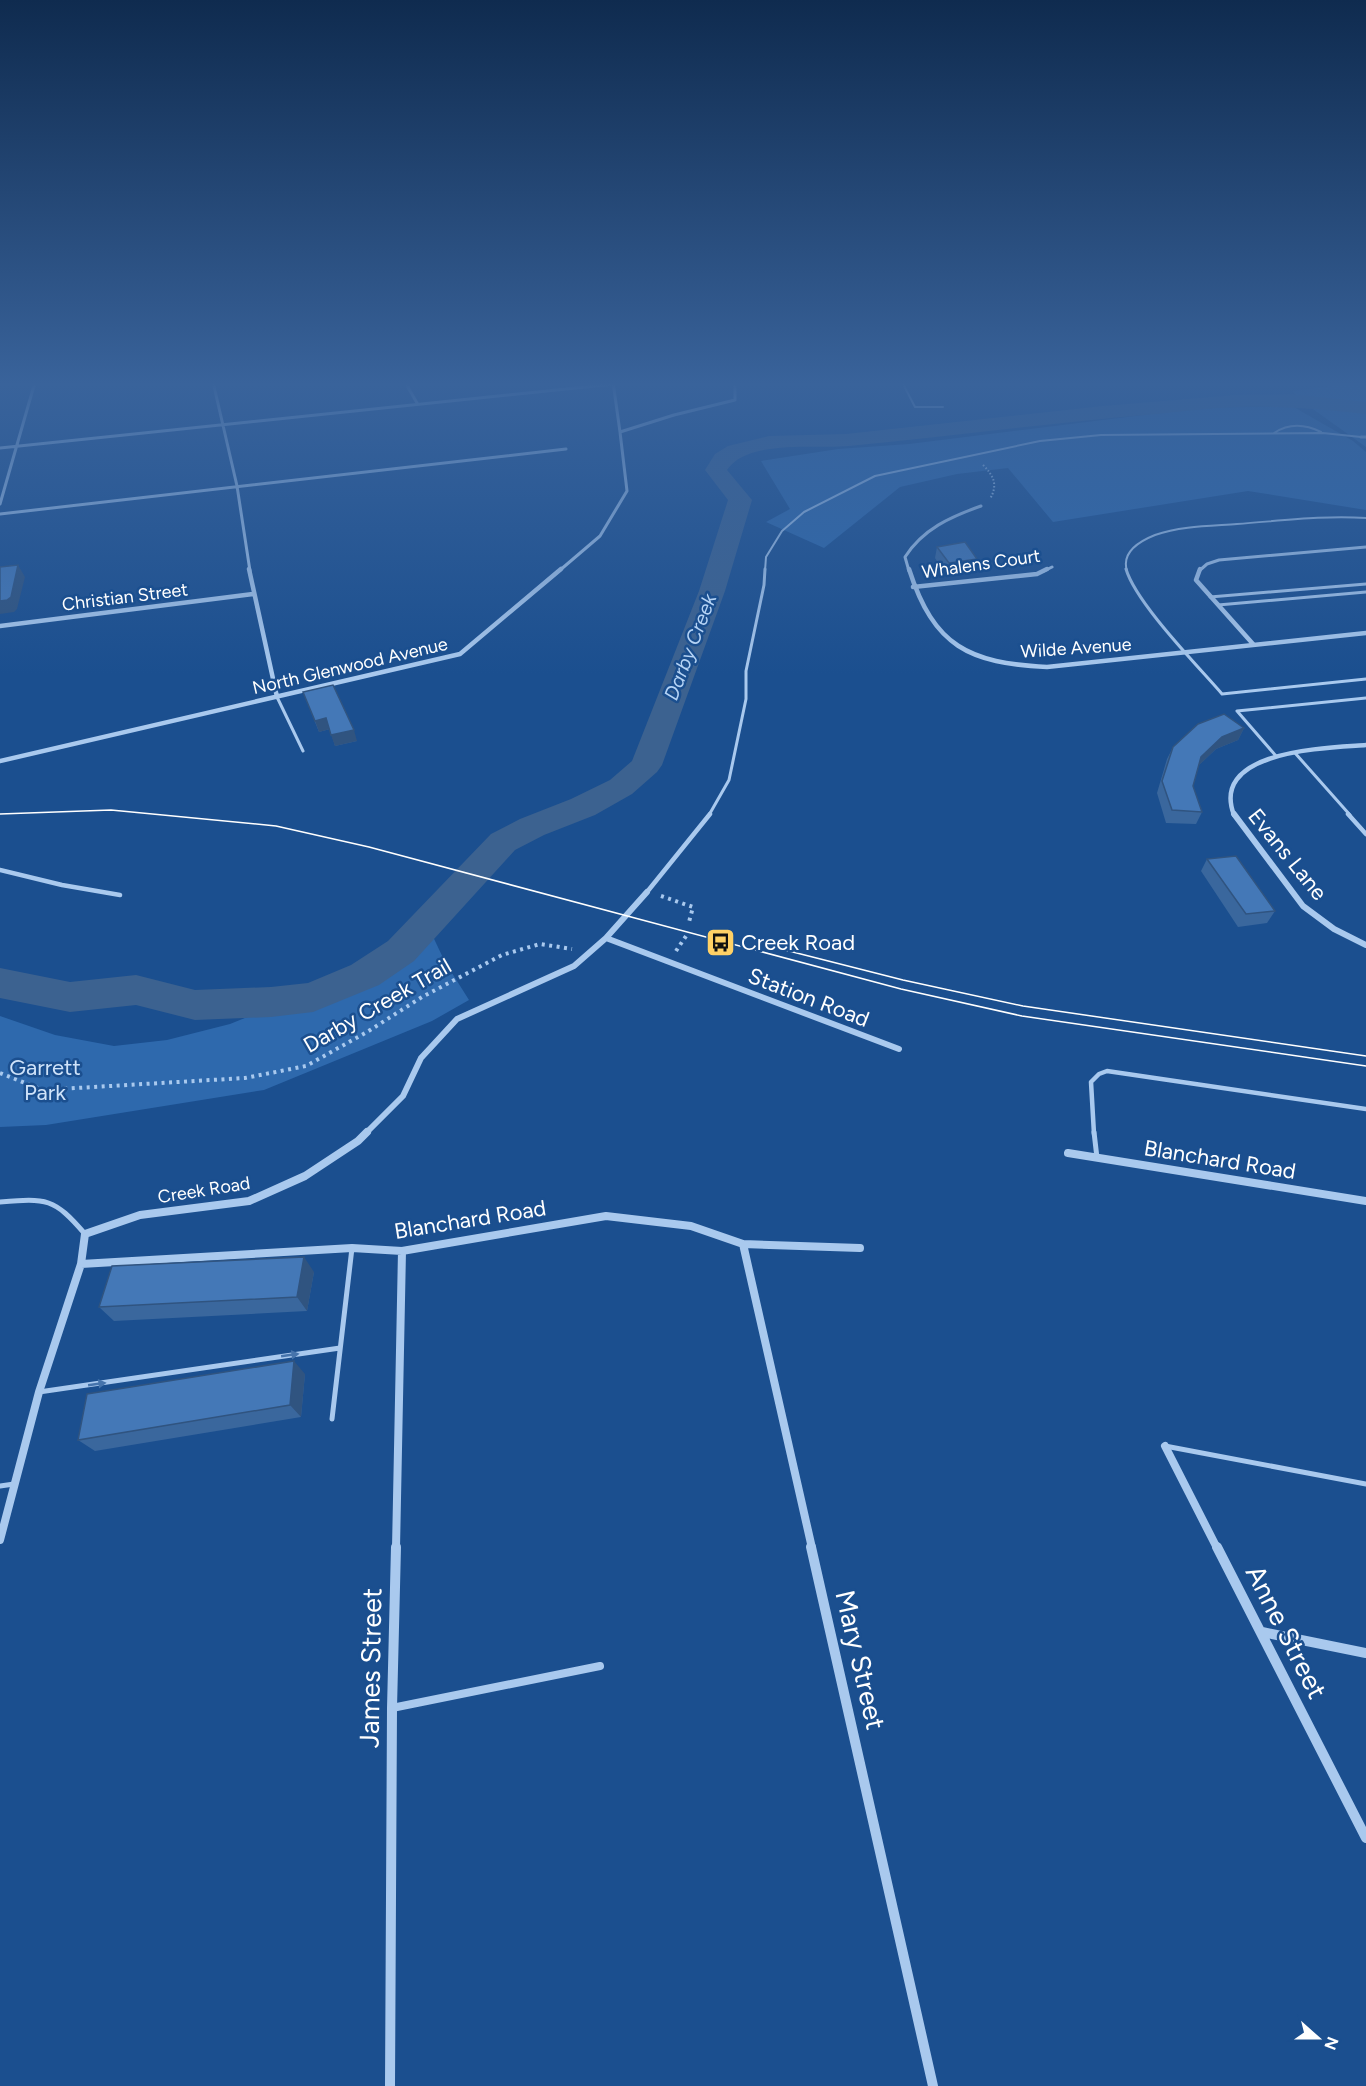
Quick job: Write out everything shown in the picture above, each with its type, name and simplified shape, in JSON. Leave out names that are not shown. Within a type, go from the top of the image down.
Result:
[{"type":"street","points":[[0,504],[7,479]]},
{"type":"street","points":[[235,479],[252,594],[277,697]]},
{"type":"street","points":[[0,514],[296,479]]},
{"type":"street","name":"North Glenwood Avenue","points":[[0,761],[460,654],[600,536],[627,491],[626,479]]},
{"type":"street","name":"Wilde Avenue","points":[[981,506],[955,515],[928,530],[912,543],[905,557],[913,587],[938,630],[957,648],[985,662],[1017,667],[1047,667],[1366,633]]},
{"type":"street","points":[[1253,644],[1196,580],[1196,573],[1207,562],[1366,547]]},
{"type":"street","name":"Whalens Court","points":[[913,587],[1037,574],[1052,567]]},
{"type":"street","name":"Christian Street","points":[[0,626],[252,594]]},
{"type":"street","points":[[1276,756],[1366,744]]},
{"type":"street","name":"Evans Lane","points":[[1276,756],[1252,765],[1239,774],[1232,785],[1230,800],[1235,817],[1303,906],[1334,930],[1366,945]]},
{"type":"street","name":"Creek Road","points":[[85,1234],[140,1215],[249,1201],[305,1176],[358,1141],[403,1096],[421,1058],[457,1019],[574,966],[606,938],[648,892]]},
{"type":"street","name":"Station Road","points":[[606,938],[899,1049]]},
{"type":"street","name":"Blanchard Road","points":[[1068,1153],[1366,1200]]},
{"type":"street","name":"Blanchard Road","points":[[81,1264],[352,1248],[402,1251],[606,1216],[691,1226],[743,1244],[860,1248]]},
{"type":"street","points":[[0,1540],[39,1392],[81,1264],[85,1234]]},
{"type":"street","name":"Mary Street","points":[[743,1244],[933,2086]]},
{"type":"street","name":"James Street","points":[[390,2086],[392,1708],[402,1251]]},
{"type":"street","name":"Anne Street","points":[[1165,1446],[1366,1838]]},
{"type":"street","points":[[1262,1632],[1366,1653]]},
{"type":"lane","name":"Creek Road","points":[[648,892],[705,823],[729,780],[746,699],[746,671],[764,585],[766,558],[782,531],[804,512],[868,479]]},
{"type":"lane","points":[[1366,518],[1336,516],[1163,532],[1138,544],[1127,557],[1125,573],[1185,652],[1222,694],[1366,679]]},
{"type":"lane","points":[[1210,597],[1366,584]]},
{"type":"lane","points":[[1218,605],[1366,592]]},
{"type":"lane","points":[[277,697],[303,751]]},
{"type":"lane","points":[[1276,756],[1237,711],[1366,698]]},
{"type":"lane","points":[[1295,753],[1366,834]]},
{"type":"lane","points":[[0,870],[62,885],[120,895]]},
{"type":"lane","points":[[1097,1158],[1091,1082],[1099,1074],[1107,1071],[1366,1109]]},
{"type":"lane","points":[[0,1202],[43,1199],[60,1206],[85,1234]]},
{"type":"lane","points":[[332,1419],[352,1248]]},
{"type":"lane","points":[[39,1392],[340,1348]]},
{"type":"lane","points":[[1165,1446],[1366,1484]]},
{"type":"lane","points":[[0,1486],[14,1484]]},
{"type":"lane","points":[[392,1708],[600,1666]]},
{"type":"path","points":[[981,506],[995,492],[995,479]]},
{"type":"path","points":[[648,892],[693,907],[689,922]]},
{"type":"path","name":"Darby Creek Trail","points":[[0,1073],[44,1090],[245,1078],[306,1066],[367,1032],[422,997],[502,955],[540,944],[565,946],[588,954]]},
{"type":"green space","points":[[772,479],[934,479],[900,487],[824,548],[766,522],[790,509]]},
{"type":"green space","points":[[1017,479],[1366,479],[1366,510],[1248,491],[1053,522]]},
{"type":"green space","name":"Garrett Park","points":[[427,924],[445,962],[469,1000],[432,1021],[264,1090],[46,1125],[0,1127],[0,1016],[55,1035],[114,1046],[167,1040],[230,1024],[339,980],[378,951]]},
{"type":"building","points":[[965,542],[977,559],[949,563],[937,547]]},
{"type":"building","points":[[18,565],[11,597],[0,601],[0,567]]},
{"type":"building","points":[[333,685],[354,730],[331,735],[326,718],[315,721],[303,692]]},
{"type":"building","points":[[1224,714],[1244,728],[1222,737],[1201,757],[1193,786],[1202,812],[1172,810],[1162,781],[1173,747],[1198,724]]},
{"type":"building","points":[[1236,856],[1275,911],[1246,914],[1207,859]]},
{"type":"building","points":[[304,1257],[297,1297],[99,1307],[112,1266]]},
{"type":"building","points":[[294,1361],[290,1405],[78,1440],[87,1394]]},
{"type":"waterway","name":"Darby Creek","points":[[0,983],[70,997],[136,990],[195,1005],[271,1002],[313,997],[365,975],[401,951],[503,842],[532,827],[583,807],[621,787],[646,765],[712,591],[740,500],[723,479]]},
{"type":"tram line","points":[[0,814],[111,810],[276,826],[369,847],[901,989],[1022,1016],[1366,1066]]},
{"type":"tram line","points":[[785,950],[903,980],[1023,1006],[1366,1056]]},
{"type":"place","name":"Creek Road","points":[[720,942]]}]
